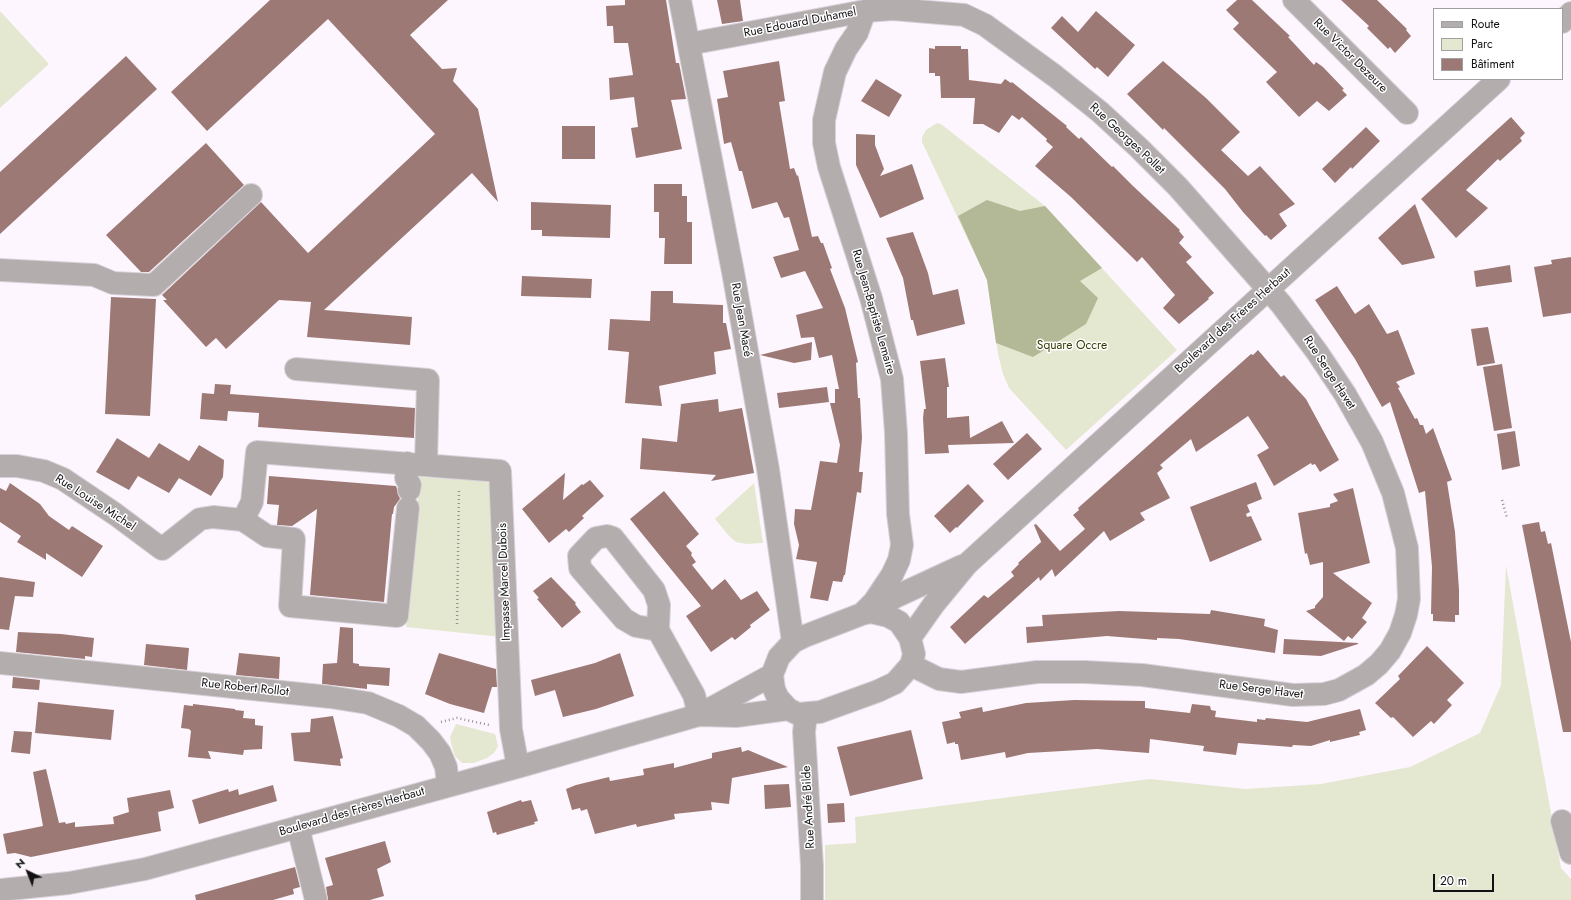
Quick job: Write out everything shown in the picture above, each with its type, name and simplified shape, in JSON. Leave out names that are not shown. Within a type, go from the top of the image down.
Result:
[{"type":"street","name":"Rue Jean Macé","points":[[680,0],[768,470],[793,642]]},
{"type":"street","name":"Rue Victor Dezeure","points":[[1294,0],[1407,112]]},
{"type":"street","name":"Rue Edouard Duhamel","points":[[689,44],[865,11],[970,7]]},
{"type":"street","name":"Rue Georges Pollet","points":[[970,7],[979,22],[1017,48],[1100,112],[1178,186],[1268,289]]},
{"type":"street","name":"Rue Jean-Baptiste Lemaire","points":[[865,11],[857,33],[846,49],[835,72],[824,120],[824,143],[829,166],[871,298],[892,379],[896,432],[898,514],[902,545],[899,560],[892,575],[867,613]]},
{"type":"street","points":[[1563,21],[1571,13]]},
{"type":"street","name":"Boulevard des Frères Herbaut","points":[[910,638],[934,604],[967,564],[1498,80]]},
{"type":"street","points":[[0,270],[94,275],[113,283],[154,285],[251,195]]},
{"type":"street","name":"Rue Serge Havet","points":[[911,665],[939,679],[961,682],[1037,672],[1085,672],[1142,675],[1308,696],[1324,694],[1345,688],[1366,675],[1379,664],[1390,651],[1400,632],[1409,599],[1407,548],[1393,494],[1372,442],[1345,394],[1317,352],[1268,289]]},
{"type":"street","points":[[243,520],[267,536],[294,539],[290,606],[397,616],[410,485],[406,478],[416,464],[428,380],[296,370]]},
{"type":"street","name":"Impasse Marcel Dubois","points":[[243,520],[252,502],[256,452],[500,470],[511,729],[518,767]]},
{"type":"street","name":"Rue Louise Michel","points":[[0,466],[44,471],[63,479],[116,514],[162,549],[200,519],[212,517],[243,520]]},
{"type":"street","name":"Boulevard des Frères Herbaut","points":[[867,613],[895,597],[967,564]]},
{"type":"street","points":[[797,712],[778,698],[772,675],[779,657],[793,642],[867,613],[888,616],[899,622],[910,638],[914,654],[911,665]]},
{"type":"street","points":[[658,630],[694,695],[699,715]]},
{"type":"street","name":"Rue Robert Rollot","points":[[0,663],[368,702],[417,727],[431,740],[440,753],[446,767],[448,785]]},
{"type":"street","name":"Boulevard des Frères Herbaut","points":[[699,715],[736,716],[820,712],[878,691],[895,683],[911,665]]},
{"type":"street","name":"Boulevard des Frères Herbaut","points":[[0,890],[69,883],[145,869],[518,767],[699,715],[772,675]]},
{"type":"street","name":"Rue André Bilde","points":[[797,712],[804,732],[811,850],[812,900]]},
{"type":"street","points":[[1562,821],[1571,853]]},
{"type":"street","points":[[298,827],[316,900]]},
{"type":"path","points":[[457,624],[459,467]]},
{"type":"path","points":[[1502,500],[1507,518]]},
{"type":"path","points":[[417,727],[457,718],[511,729]]},
{"type":"green space","points":[[0,11],[49,64],[0,108]]},
{"type":"green space","name":"Square Occre","points":[[937,123],[941,124],[1045,206],[1177,350],[1066,450],[1009,388],[1003,374],[998,354],[987,280],[922,142],[922,137],[926,130]]},
{"type":"green space","points":[[987,200],[1020,211],[1045,206],[1102,268],[1080,281],[1098,298],[1086,324],[1033,357],[996,343],[987,280],[958,216]]},
{"type":"green space","points":[[420,477],[486,481],[493,489],[501,637],[406,627]]},
{"type":"green space","points":[[754,483],[763,543],[746,544],[736,542],[715,519]]},
{"type":"green space","points":[[1506,565],[1561,868],[1571,879],[1571,900],[825,900],[825,845],[856,843],[855,817],[1150,779],[1245,789],[1321,784],[1410,767],[1480,733],[1501,685]]},
{"type":"green space","points":[[456,724],[495,734],[498,746],[494,753],[487,758],[474,763],[462,763],[455,756],[450,737]]},
{"type":"building","points":[[270,0],[448,0],[410,35],[442,69],[457,68],[453,81],[478,109],[498,202],[472,173],[324,310],[412,317],[410,345],[307,337],[311,302],[279,300],[226,349],[216,338],[206,347],[163,300],[167,300],[162,295],[261,202],[308,253],[435,134],[328,19],[207,131],[171,92]]},
{"type":"building","points":[[625,0],[666,0],[676,63],[679,63],[686,99],[671,100],[682,149],[636,158],[631,128],[638,127],[634,97],[610,100],[609,78],[633,75],[628,43],[614,43],[613,26],[607,26],[606,6],[625,5]]},
{"type":"building","points":[[717,0],[740,0],[743,21],[722,24]]},
{"type":"building","points":[[1237,0],[1252,0],[1290,36],[1288,37],[1314,65],[1316,62],[1323,67],[1344,89],[1342,90],[1347,95],[1329,111],[1317,101],[1299,117],[1266,82],[1277,72],[1233,29],[1239,23],[1226,10]]},
{"type":"building","points":[[1341,0],[1377,0],[1407,29],[1406,30],[1411,36],[1395,53],[1390,47],[1388,49],[1367,28],[1369,26]]},
{"type":"building","points":[[1096,11],[1135,45],[1108,77],[1097,67],[1095,69],[1051,28],[1062,16],[1078,32]]},
{"type":"building","points":[[935,46],[961,46],[961,49],[968,49],[969,80],[1001,84],[1005,79],[1011,83],[1012,82],[1067,126],[1066,127],[1079,139],[1081,137],[1112,167],[1113,166],[1180,230],[1179,231],[1184,237],[1179,243],[1192,257],[1186,262],[1214,293],[1208,298],[1209,299],[1179,324],[1163,308],[1175,295],[1142,257],[1137,262],[1071,197],[1035,166],[1053,147],[1046,141],[1047,139],[1022,117],[1019,120],[1012,115],[999,133],[983,124],[973,124],[975,98],[941,98],[940,76],[935,76],[935,73],[929,73],[929,48],[935,49]]},
{"type":"building","points":[[126,56],[157,89],[0,234],[0,172]]},
{"type":"building","points":[[779,61],[785,101],[779,102],[790,169],[794,168],[797,176],[798,175],[812,237],[818,236],[821,243],[823,243],[832,268],[830,269],[845,308],[858,362],[856,363],[862,438],[859,472],[863,472],[861,493],[857,492],[845,575],[842,582],[833,581],[828,601],[810,598],[817,562],[796,559],[799,545],[794,524],[795,509],[811,510],[820,461],[837,463],[840,445],[830,403],[835,403],[835,389],[839,389],[832,355],[819,358],[814,337],[801,338],[796,315],[823,308],[805,271],[781,278],[773,257],[799,250],[789,217],[784,218],[777,202],[752,209],[742,171],[739,171],[731,142],[724,144],[717,99],[728,97],[723,71]]},
{"type":"building","points":[[1163,61],[1206,98],[1240,132],[1221,150],[1248,176],[1260,166],[1295,204],[1279,214],[1287,226],[1271,240],[1266,235],[1265,236],[1243,212],[1225,189],[1164,128],[1163,130],[1127,94]]},
{"type":"building","points":[[876,79],[902,95],[889,117],[861,101]]},
{"type":"building","points":[[1511,117],[1525,133],[1520,138],[1522,141],[1500,161],[1498,159],[1466,190],[1488,208],[1456,238],[1421,199]]},
{"type":"building","points":[[562,126],[595,126],[595,159],[562,159]]},
{"type":"building","points":[[1366,127],[1380,141],[1352,169],[1351,167],[1335,183],[1322,169]]},
{"type":"building","points":[[856,134],[875,135],[875,145],[884,169],[880,176],[912,164],[924,199],[880,218],[856,165]]},
{"type":"building","points":[[206,143],[244,185],[149,272],[141,272],[106,235]]},
{"type":"building","points":[[654,184],[682,184],[682,196],[687,196],[687,222],[692,222],[692,264],[664,264],[665,238],[659,238],[659,212],[654,212]]},
{"type":"building","points":[[531,202],[611,205],[610,238],[542,236],[542,230],[531,230]]},
{"type":"building","points":[[1415,204],[1435,258],[1402,265],[1378,238]]},
{"type":"building","points":[[913,232],[928,273],[933,295],[958,289],[965,324],[917,336],[913,320],[911,320],[903,278],[886,238]]},
{"type":"building","points":[[1571,257],[1571,313],[1543,317],[1534,267],[1552,264],[1551,260]]},
{"type":"building","points":[[1510,265],[1512,282],[1476,287],[1474,271]]},
{"type":"building","points":[[522,276],[592,279],[591,298],[521,296]]},
{"type":"building","points":[[1337,286],[1355,314],[1369,304],[1387,334],[1398,330],[1415,374],[1396,382],[1400,387],[1398,388],[1415,419],[1417,418],[1420,425],[1423,425],[1426,434],[1433,428],[1452,480],[1447,482],[1455,532],[1459,590],[1459,615],[1455,615],[1455,622],[1433,621],[1433,614],[1431,614],[1432,567],[1425,491],[1419,493],[1390,402],[1382,407],[1355,359],[1315,300]]},
{"type":"building","points":[[651,291],[673,291],[673,303],[723,305],[723,323],[726,323],[731,349],[714,352],[716,374],[659,386],[662,406],[625,403],[629,352],[608,350],[610,319],[650,321]]},
{"type":"building","points":[[111,297],[156,299],[150,416],[105,414]]},
{"type":"building","points":[[1488,327],[1495,363],[1477,366],[1471,329]]},
{"type":"building","points":[[812,342],[811,360],[794,363],[760,355]]},
{"type":"building","points":[[1258,350],[1281,377],[1284,375],[1306,399],[1339,460],[1320,472],[1315,464],[1312,465],[1311,463],[1274,486],[1257,455],[1269,448],[1248,416],[1196,452],[1191,439],[1160,465],[1163,468],[1157,473],[1170,498],[1140,513],[1145,520],[1110,541],[1104,531],[1055,577],[1052,569],[1040,581],[1039,577],[965,644],[950,627],[984,595],[988,598],[1014,576],[1011,572],[1019,564],[1018,563],[1041,542],[1042,544],[1034,525],[1036,524],[1060,551],[1085,529],[1073,515],[1079,510],[1078,508],[1251,354],[1253,355]]},
{"type":"building","points":[[945,358],[949,387],[947,387],[947,418],[969,416],[970,438],[1002,421],[1014,443],[948,445],[949,453],[925,454],[923,418],[924,409],[926,409],[920,361]]},
{"type":"building","points":[[1502,364],[1512,428],[1494,431],[1483,367]]},
{"type":"building","points":[[215,384],[231,385],[230,394],[415,408],[414,438],[258,427],[259,413],[228,411],[227,421],[200,419],[202,393],[214,394]]},
{"type":"building","points":[[827,387],[829,402],[779,408],[777,393]]},
{"type":"building","points":[[718,399],[719,412],[742,408],[754,473],[711,481],[716,475],[640,469],[642,438],[677,442],[681,404]]},
{"type":"building","points":[[1515,431],[1520,466],[1502,470],[1497,434]]},
{"type":"building","points":[[1027,433],[1042,449],[1008,480],[993,464]]},
{"type":"building","points":[[117,438],[149,458],[159,443],[189,461],[199,445],[224,460],[223,477],[211,496],[179,478],[169,493],[138,476],[129,490],[96,472]]},
{"type":"building","points":[[565,473],[563,500],[582,484],[583,485],[590,480],[604,496],[582,516],[584,518],[569,532],[566,529],[549,543],[522,509]]},
{"type":"building","points":[[269,476],[396,486],[400,499],[394,507],[392,514],[384,602],[310,595],[317,509],[292,526],[277,525],[279,505],[267,504]]},
{"type":"building","points":[[1256,482],[1262,499],[1247,505],[1250,512],[1246,514],[1247,517],[1251,516],[1262,540],[1210,562],[1190,507]]},
{"type":"building","points":[[10,483],[40,504],[49,516],[69,530],[72,526],[103,546],[82,577],[46,553],[46,560],[17,542],[21,536],[0,522],[0,488],[6,491]]},
{"type":"building","points":[[968,484],[984,501],[950,533],[934,516]]},
{"type":"building","points":[[1353,488],[1370,563],[1333,573],[1372,603],[1362,618],[1367,622],[1352,639],[1348,636],[1344,641],[1306,611],[1315,608],[1323,597],[1323,562],[1310,565],[1307,553],[1305,554],[1298,513],[1330,507],[1330,504],[1338,501],[1333,494]]},
{"type":"building","points":[[664,491],[699,534],[686,546],[692,553],[691,555],[696,562],[692,565],[712,590],[725,579],[741,600],[757,591],[770,610],[750,625],[751,627],[735,640],[732,637],[711,652],[686,616],[701,606],[630,519]]},
{"type":"building","points":[[1539,522],[1541,532],[1545,531],[1548,544],[1551,543],[1571,642],[1571,732],[1563,732],[1522,525]]},
{"type":"building","points":[[0,577],[35,582],[33,597],[15,596],[9,630],[0,629]]},
{"type":"building","points":[[551,577],[576,603],[575,604],[581,612],[562,628],[537,599],[539,598],[533,591]]},
{"type":"building","points":[[1211,610],[1265,619],[1264,626],[1278,630],[1275,653],[1179,639],[1157,638],[1157,640],[1107,636],[1027,643],[1026,627],[1043,626],[1042,615],[1119,611],[1210,614]]},
{"type":"building","points":[[340,627],[353,628],[353,663],[359,664],[359,666],[390,668],[389,686],[367,684],[367,689],[322,684],[323,664],[337,663]]},
{"type":"building","points":[[18,632],[61,634],[94,638],[92,657],[85,656],[85,659],[16,652]]},
{"type":"building","points":[[1284,639],[1358,644],[1321,656],[1283,654]]},
{"type":"building","points":[[146,644],[189,648],[187,670],[144,665]]},
{"type":"building","points":[[1427,646],[1464,683],[1447,700],[1452,705],[1434,724],[1431,721],[1413,737],[1393,717],[1391,718],[1375,703],[1400,679],[1398,676]]},
{"type":"building","points":[[239,653],[280,657],[279,679],[236,675]]},
{"type":"building","points":[[439,653],[496,669],[497,687],[492,687],[484,713],[450,704],[425,694]]},
{"type":"building","points":[[620,653],[634,696],[596,709],[563,717],[555,690],[535,696],[531,680],[595,663]]},
{"type":"building","points":[[13,677],[40,680],[39,690],[12,688]]},
{"type":"building","points":[[1074,700],[1145,701],[1145,708],[1190,713],[1192,704],[1210,706],[1211,710],[1216,711],[1215,717],[1257,722],[1257,719],[1265,720],[1266,718],[1307,722],[1360,709],[1366,730],[1359,732],[1360,735],[1330,742],[1330,740],[1311,746],[1293,745],[1292,747],[1238,743],[1236,755],[1203,751],[1204,746],[1150,739],[1149,753],[1097,749],[1028,753],[1006,758],[1005,752],[961,760],[958,744],[955,744],[955,742],[947,744],[942,722],[961,718],[959,712],[982,707],[983,712],[1026,703]]},
{"type":"building","points":[[38,702],[114,710],[111,740],[35,733]]},
{"type":"building","points":[[193,704],[244,711],[243,718],[255,719],[255,725],[263,726],[262,749],[244,750],[243,755],[208,751],[211,759],[188,757],[191,731],[189,729],[181,728],[184,705],[193,706]]},
{"type":"building","points":[[333,716],[343,758],[340,759],[341,766],[294,761],[291,733],[310,732],[311,719]]},
{"type":"building","points":[[911,730],[923,779],[850,796],[837,747]]},
{"type":"building","points":[[14,731],[32,732],[30,754],[11,752]]},
{"type":"building","points":[[741,747],[742,752],[748,750],[788,767],[732,778],[729,804],[711,802],[712,810],[674,814],[675,819],[637,827],[636,824],[595,834],[587,809],[581,811],[580,808],[572,810],[566,789],[576,785],[609,777],[610,781],[644,775],[643,769],[674,763],[674,768],[712,758],[712,753]]},
{"type":"building","points":[[46,769],[59,823],[65,822],[66,824],[75,822],[75,827],[114,824],[113,817],[129,812],[127,798],[170,790],[174,808],[158,812],[161,831],[31,857],[15,853],[7,854],[3,834],[43,826],[33,772]]},
{"type":"building","points":[[789,784],[791,807],[765,809],[764,785]]},
{"type":"building","points":[[273,785],[277,801],[199,824],[192,800],[228,789],[229,792],[238,789],[239,795]]},
{"type":"building","points":[[521,800],[522,802],[531,800],[538,821],[534,822],[535,824],[497,835],[496,832],[493,833],[487,812]]},
{"type":"building","points":[[844,803],[845,822],[828,823],[827,804]]},
{"type":"building","points":[[385,841],[391,862],[377,869],[384,896],[370,900],[328,900],[326,887],[333,885],[325,858]]},
{"type":"building","points":[[295,867],[300,887],[293,889],[294,894],[273,900],[196,900],[195,895]]}]
